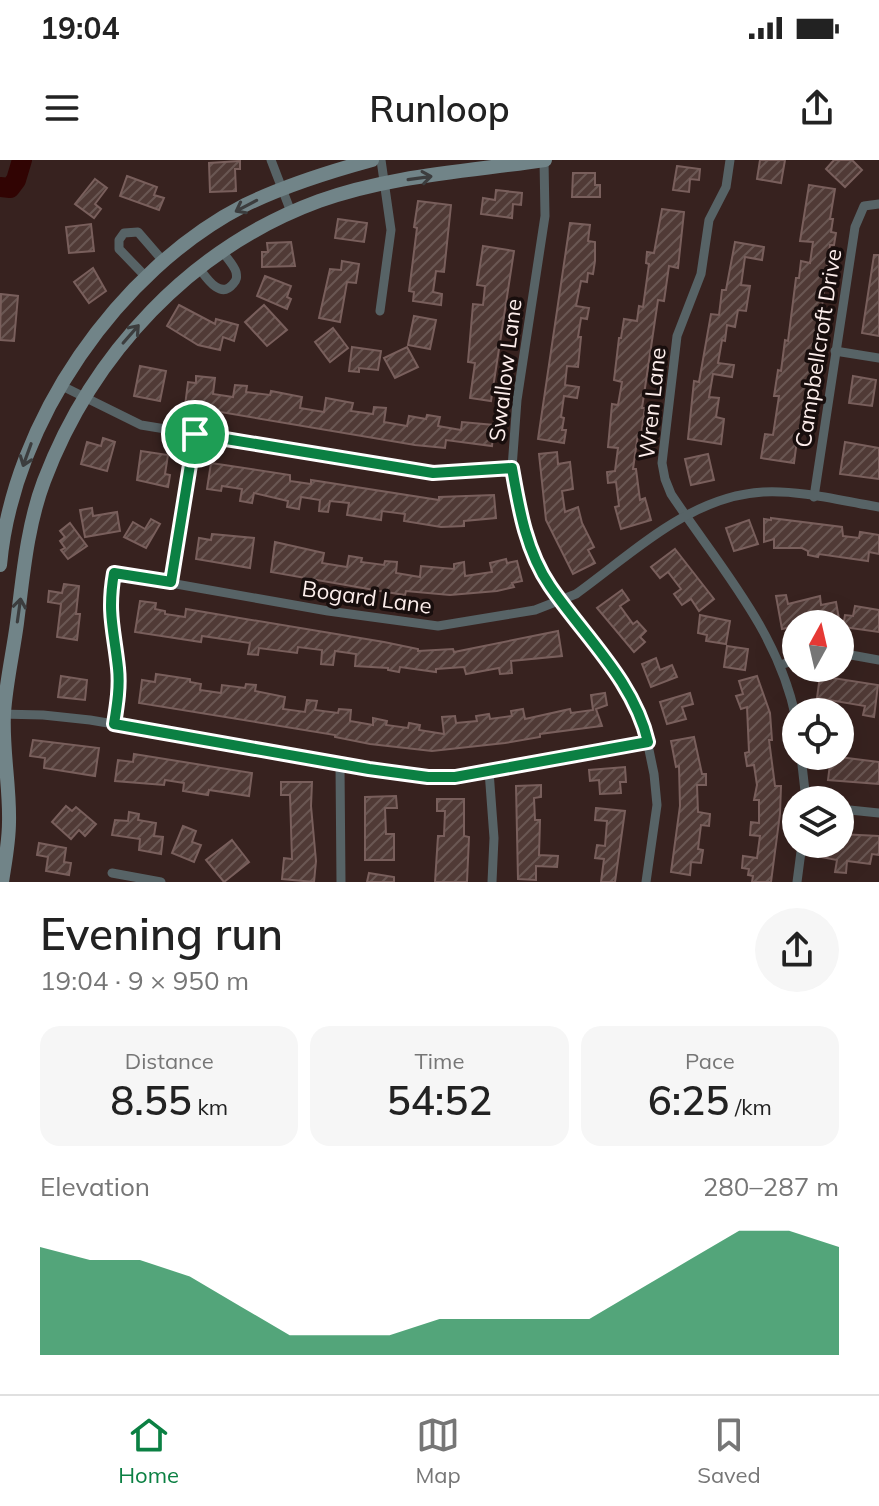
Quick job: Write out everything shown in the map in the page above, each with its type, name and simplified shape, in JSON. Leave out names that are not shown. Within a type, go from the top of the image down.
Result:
[{"type":"main road","points":[[0,565],[2,543],[16,487],[33,439],[60,385],[99,330],[164,262],[242,207],[281,188],[372,160]]},
{"type":"main road","points":[[2,882],[9,823],[2,714],[32,521],[44,482],[70,421],[85,396],[139,325],[199,268],[254,230],[342,193],[385,183],[544,160]]},
{"type":"street","points":[[271,160],[291,212]]},
{"type":"street","points":[[380,311],[391,230],[381,160]]},
{"type":"street","name":"Swallow Lane","points":[[544,160],[545,216],[517,400],[512,468],[532,552],[550,586],[630,695],[643,721],[657,805],[646,882]]},
{"type":"street","name":"Wren Lane","points":[[730,160],[726,187],[709,220],[701,274],[677,336],[662,463],[665,479],[685,515],[751,608],[780,665],[790,698]]},
{"type":"street","name":"Campbellcroft Drive","points":[[814,497],[855,227],[864,206],[879,204]]},
{"type":"street","points":[[147,278],[119,249],[119,240],[124,233],[138,232],[164,262]]},
{"type":"street","points":[[199,268],[216,288],[232,286],[236,278],[235,270],[222,251]]},
{"type":"street","points":[[835,351],[879,358]]},
{"type":"street","points":[[60,385],[141,425],[433,473],[512,468]]},
{"type":"street","points":[[171,582],[195,434]]},
{"type":"street","name":"Bogard Lane","points":[[114,724],[119,694],[118,668],[109,613],[114,573],[328,611],[438,626],[535,610],[563,601],[685,515],[736,495],[765,492],[879,507]]},
{"type":"street","points":[[854,656],[879,660]]},
{"type":"street","points":[[2,714],[43,715],[114,724],[340,765],[428,777],[455,777],[648,742]]},
{"type":"street","points":[[340,765],[341,882]]},
{"type":"street","points":[[489,771],[494,838],[492,882]]},
{"type":"street","points":[[854,810],[879,813]]},
{"type":"street","points":[[797,882],[800,858]]},
{"type":"street","points":[[112,873],[161,882]]},
{"type":"building","points":[[760,160],[785,160],[781,183],[757,179]]},
{"type":"building","points":[[834,160],[852,160],[862,170],[845,187],[826,169]]},
{"type":"building","points":[[240,161],[240,169],[235,169],[236,191],[210,192],[209,163]]},
{"type":"building","points":[[677,166],[700,169],[699,180],[690,179],[689,192],[673,190]]},
{"type":"building","points":[[573,173],[595,173],[595,185],[600,185],[600,197],[572,197]]},
{"type":"building","points":[[127,176],[157,187],[154,195],[164,198],[159,210],[120,196]]},
{"type":"building","points":[[95,179],[107,188],[95,204],[101,209],[94,218],[75,204]]},
{"type":"building","points":[[809,185],[835,189],[830,219],[833,219],[831,232],[836,233],[834,245],[830,245],[818,338],[815,337],[807,400],[794,463],[761,458],[765,434],[773,435],[779,396],[774,396],[785,340],[788,341],[796,278],[799,278],[801,261],[810,263],[813,242],[800,241]]},
{"type":"building","points":[[496,190],[522,193],[521,205],[513,204],[512,218],[481,214],[483,198],[495,200]]},
{"type":"building","points":[[418,201],[451,205],[444,272],[436,271],[433,292],[442,294],[441,305],[413,301],[414,292],[409,291]]},
{"type":"building","points":[[662,209],[684,212],[678,268],[669,266],[664,301],[658,300],[642,408],[645,408],[633,469],[636,469],[640,500],[645,498],[651,520],[621,529],[615,507],[619,506],[616,482],[608,483],[607,472],[615,471],[618,448],[608,447],[612,404],[618,405],[622,382],[614,380],[619,338],[624,319],[637,321],[639,306],[643,307],[649,264],[646,263],[647,252],[654,253]]},
{"type":"building","points":[[338,219],[367,223],[364,242],[335,238]]},
{"type":"building","points":[[570,223],[590,225],[588,241],[595,242],[595,261],[593,274],[588,273],[587,282],[581,281],[576,306],[589,308],[587,319],[581,318],[578,367],[567,366],[565,385],[579,387],[577,398],[564,396],[561,417],[564,418],[562,430],[566,430],[564,443],[538,439]]},
{"type":"building","points":[[91,224],[94,251],[69,253],[66,227]]},
{"type":"building","points":[[291,242],[295,266],[262,267],[262,252],[268,252],[267,243]]},
{"type":"building","points":[[735,242],[764,247],[762,260],[745,257],[741,285],[750,286],[746,311],[738,310],[735,327],[727,325],[725,341],[722,340],[718,363],[734,365],[732,377],[713,374],[709,397],[719,398],[716,417],[724,419],[721,444],[688,439],[694,381],[699,382],[711,314],[719,315],[722,290],[726,290]]},
{"type":"building","points":[[483,246],[514,251],[491,401],[470,398],[475,363],[468,362],[473,304],[483,305],[485,286],[477,285]]},
{"type":"building","points":[[874,255],[879,255],[879,336],[862,333]]},
{"type":"building","points":[[342,261],[359,264],[356,283],[347,282],[340,322],[319,318],[330,269],[341,270]]},
{"type":"building","points":[[93,268],[106,291],[89,303],[74,282]]},
{"type":"building","points":[[265,276],[291,286],[287,309],[257,296]]},
{"type":"building","points":[[1,294],[18,296],[14,341],[0,340]]},
{"type":"building","points":[[179,305],[215,324],[216,319],[238,325],[234,341],[223,337],[220,350],[198,345],[167,326]]},
{"type":"building","points":[[264,305],[287,330],[267,346],[245,322]]},
{"type":"building","points":[[414,316],[436,320],[430,349],[408,345]]},
{"type":"building","points":[[333,328],[348,348],[330,362],[315,342]]},
{"type":"building","points":[[352,347],[381,351],[378,370],[359,368],[359,372],[349,371]]},
{"type":"building","points":[[407,347],[418,367],[395,378],[384,358]]},
{"type":"building","points":[[140,366],[166,371],[160,401],[134,396]]},
{"type":"building","points":[[196,376],[215,378],[213,394],[233,397],[235,385],[247,386],[246,392],[270,395],[271,391],[302,397],[300,408],[324,412],[326,398],[353,403],[351,411],[373,414],[374,407],[386,408],[384,422],[407,426],[409,416],[426,419],[427,415],[440,417],[438,426],[461,430],[462,422],[494,425],[492,446],[446,440],[445,448],[415,445],[185,406],[188,382],[196,383]]},
{"type":"building","points":[[853,376],[876,380],[872,406],[849,403]]},
{"type":"building","points":[[103,438],[115,442],[107,471],[81,464],[87,442],[101,446]]},
{"type":"building","points":[[845,442],[879,448],[879,479],[840,474]]},
{"type":"building","points":[[141,451],[168,455],[165,474],[170,475],[168,487],[137,480]]},
{"type":"building","points":[[557,452],[558,464],[570,462],[573,489],[562,491],[565,512],[578,507],[594,547],[588,550],[595,563],[573,574],[546,520],[539,454]]},
{"type":"building","points":[[708,454],[714,480],[691,485],[685,459]]},
{"type":"building","points":[[211,463],[290,475],[290,481],[311,484],[311,480],[439,500],[439,497],[494,495],[496,518],[464,521],[464,526],[441,527],[404,521],[405,514],[382,511],[381,520],[347,515],[349,503],[330,501],[328,512],[319,511],[320,500],[301,497],[299,509],[287,507],[288,501],[254,493],[252,503],[240,501],[242,489],[222,486],[221,491],[207,489]]},
{"type":"building","points":[[92,508],[93,516],[117,512],[120,531],[85,537],[80,510]]},
{"type":"building","points":[[151,519],[160,524],[146,548],[124,537],[133,522],[145,529]]},
{"type":"building","points":[[764,519],[842,527],[843,536],[859,538],[860,532],[879,535],[879,554],[869,552],[868,561],[819,554],[818,557],[808,555],[808,551],[802,548],[774,548],[774,539],[764,542]]},
{"type":"building","points":[[749,520],[758,544],[734,551],[726,528]]},
{"type":"building","points":[[70,523],[87,546],[68,559],[61,550],[65,548],[60,541],[65,537],[60,531]]},
{"type":"building","points":[[212,534],[254,538],[250,568],[196,559],[199,538],[211,540]]},
{"type":"building","points":[[275,542],[324,553],[322,563],[347,567],[349,556],[362,558],[361,562],[384,565],[385,561],[397,562],[396,573],[420,577],[421,566],[454,569],[454,564],[464,562],[465,576],[492,572],[490,563],[506,559],[507,563],[517,561],[522,581],[512,583],[514,587],[497,591],[450,595],[406,591],[405,595],[271,572]]},
{"type":"building","points":[[675,549],[714,599],[699,611],[691,599],[682,605],[674,594],[681,589],[668,572],[660,578],[651,567]]},
{"type":"building","points":[[64,584],[79,586],[77,640],[57,637],[61,604],[48,602],[49,591],[62,593]]},
{"type":"building","points":[[622,590],[629,600],[620,606],[633,624],[637,621],[646,631],[640,637],[645,642],[634,652],[597,608]]},
{"type":"building","points":[[786,595],[788,604],[820,596],[821,605],[836,602],[837,610],[782,610],[782,629],[776,596]]},
{"type":"building","points":[[140,601],[156,603],[155,609],[165,611],[165,614],[185,617],[186,609],[384,642],[418,651],[453,649],[454,652],[558,631],[562,656],[511,661],[512,673],[500,674],[499,668],[466,674],[464,667],[436,669],[436,672],[400,667],[399,672],[388,668],[355,666],[356,654],[335,651],[333,665],[321,664],[322,650],[298,647],[297,653],[259,648],[258,655],[248,654],[250,643],[202,636],[201,642],[135,632]]},
{"type":"building","points":[[855,606],[879,610],[879,632],[854,629]]},
{"type":"building","points":[[700,615],[730,621],[726,644],[706,641],[707,635],[698,633]]},
{"type":"building","points":[[727,646],[748,649],[745,670],[724,667]]},
{"type":"building","points":[[656,658],[660,670],[672,665],[677,677],[651,687],[642,664]]},
{"type":"building","points":[[156,674],[190,679],[190,682],[201,684],[200,690],[221,693],[222,685],[245,688],[246,684],[256,685],[255,691],[285,697],[283,709],[305,712],[307,700],[317,701],[315,710],[338,713],[339,709],[351,710],[350,721],[373,725],[373,718],[387,721],[386,725],[408,728],[409,723],[420,725],[419,730],[444,734],[442,717],[455,716],[456,723],[477,721],[476,716],[489,714],[490,719],[512,716],[511,711],[523,709],[525,719],[570,709],[571,713],[593,710],[591,695],[605,693],[607,705],[596,709],[602,726],[540,734],[540,737],[505,743],[432,751],[370,744],[335,735],[139,703],[142,680],[155,682]]},
{"type":"building","points":[[61,676],[87,680],[85,700],[58,697]]},
{"type":"building","points":[[757,676],[770,713],[772,740],[769,740],[775,786],[781,786],[771,882],[752,882],[749,869],[742,868],[743,856],[757,858],[760,836],[750,835],[751,822],[759,823],[759,800],[754,800],[757,785],[754,765],[747,766],[745,753],[749,752],[747,707],[741,709],[736,696],[743,694],[739,681]]},
{"type":"building","points":[[854,681],[878,685],[874,717],[863,715],[865,706],[854,704],[854,698],[817,698],[819,682]]},
{"type":"building","points":[[690,693],[693,704],[682,707],[686,719],[667,724],[660,702]]},
{"type":"building","points":[[694,737],[702,774],[706,774],[706,785],[697,785],[698,812],[710,814],[709,826],[701,825],[698,849],[703,850],[701,863],[691,862],[690,875],[671,872],[680,806],[679,766],[676,767],[671,741]]},
{"type":"building","points":[[33,740],[99,748],[95,776],[44,768],[45,758],[30,756]]},
{"type":"building","points":[[134,754],[252,773],[249,796],[209,790],[208,795],[183,791],[184,783],[165,780],[164,785],[115,781],[118,760],[133,762]]},
{"type":"building","points":[[854,759],[879,762],[879,784],[828,780],[829,770],[854,770]]},
{"type":"building","points":[[625,767],[626,782],[620,782],[621,793],[600,794],[599,780],[590,781],[589,770]]},
{"type":"building","points":[[281,782],[312,782],[316,861],[314,882],[282,879],[284,858],[292,859],[290,795],[281,795]]},
{"type":"building","points":[[541,785],[541,797],[534,798],[535,820],[540,820],[539,855],[558,856],[557,867],[536,866],[536,880],[518,879],[516,786]]},
{"type":"building","points":[[396,796],[397,808],[385,808],[386,834],[394,834],[394,860],[365,860],[365,797]]},
{"type":"building","points":[[437,799],[464,799],[464,836],[469,837],[467,882],[435,882],[438,836],[444,836],[445,811],[437,811]]},
{"type":"building","points":[[66,806],[72,811],[76,807],[96,824],[85,836],[79,830],[71,839],[52,822]]},
{"type":"building","points":[[596,808],[625,811],[615,882],[601,882],[604,859],[595,858],[597,845],[605,846],[607,821],[595,820]]},
{"type":"building","points":[[129,812],[139,814],[138,820],[156,823],[154,836],[163,837],[161,854],[139,850],[140,839],[112,835],[115,820],[128,821]]},
{"type":"building","points":[[183,826],[196,831],[192,842],[201,845],[194,862],[172,853]]},
{"type":"building","points":[[854,835],[879,836],[879,855],[872,854],[870,864],[847,861],[846,873],[835,872],[837,860],[826,858],[854,858]]},
{"type":"building","points":[[232,840],[249,862],[224,882],[206,860]]},
{"type":"building","points":[[39,843],[66,848],[64,862],[71,863],[69,875],[46,871],[48,857],[37,855]]},
{"type":"building","points":[[369,873],[394,877],[394,882],[367,882]]},
{"type":"waterway","points":[[0,187],[10,188],[22,160]]},
{"type":"route","points":[[195,434],[433,473],[512,468],[532,552],[550,586],[630,695],[643,721],[648,742],[455,777],[428,777],[340,765],[114,724],[119,694],[118,668],[109,613],[114,573],[171,582],[195,434]]}]
